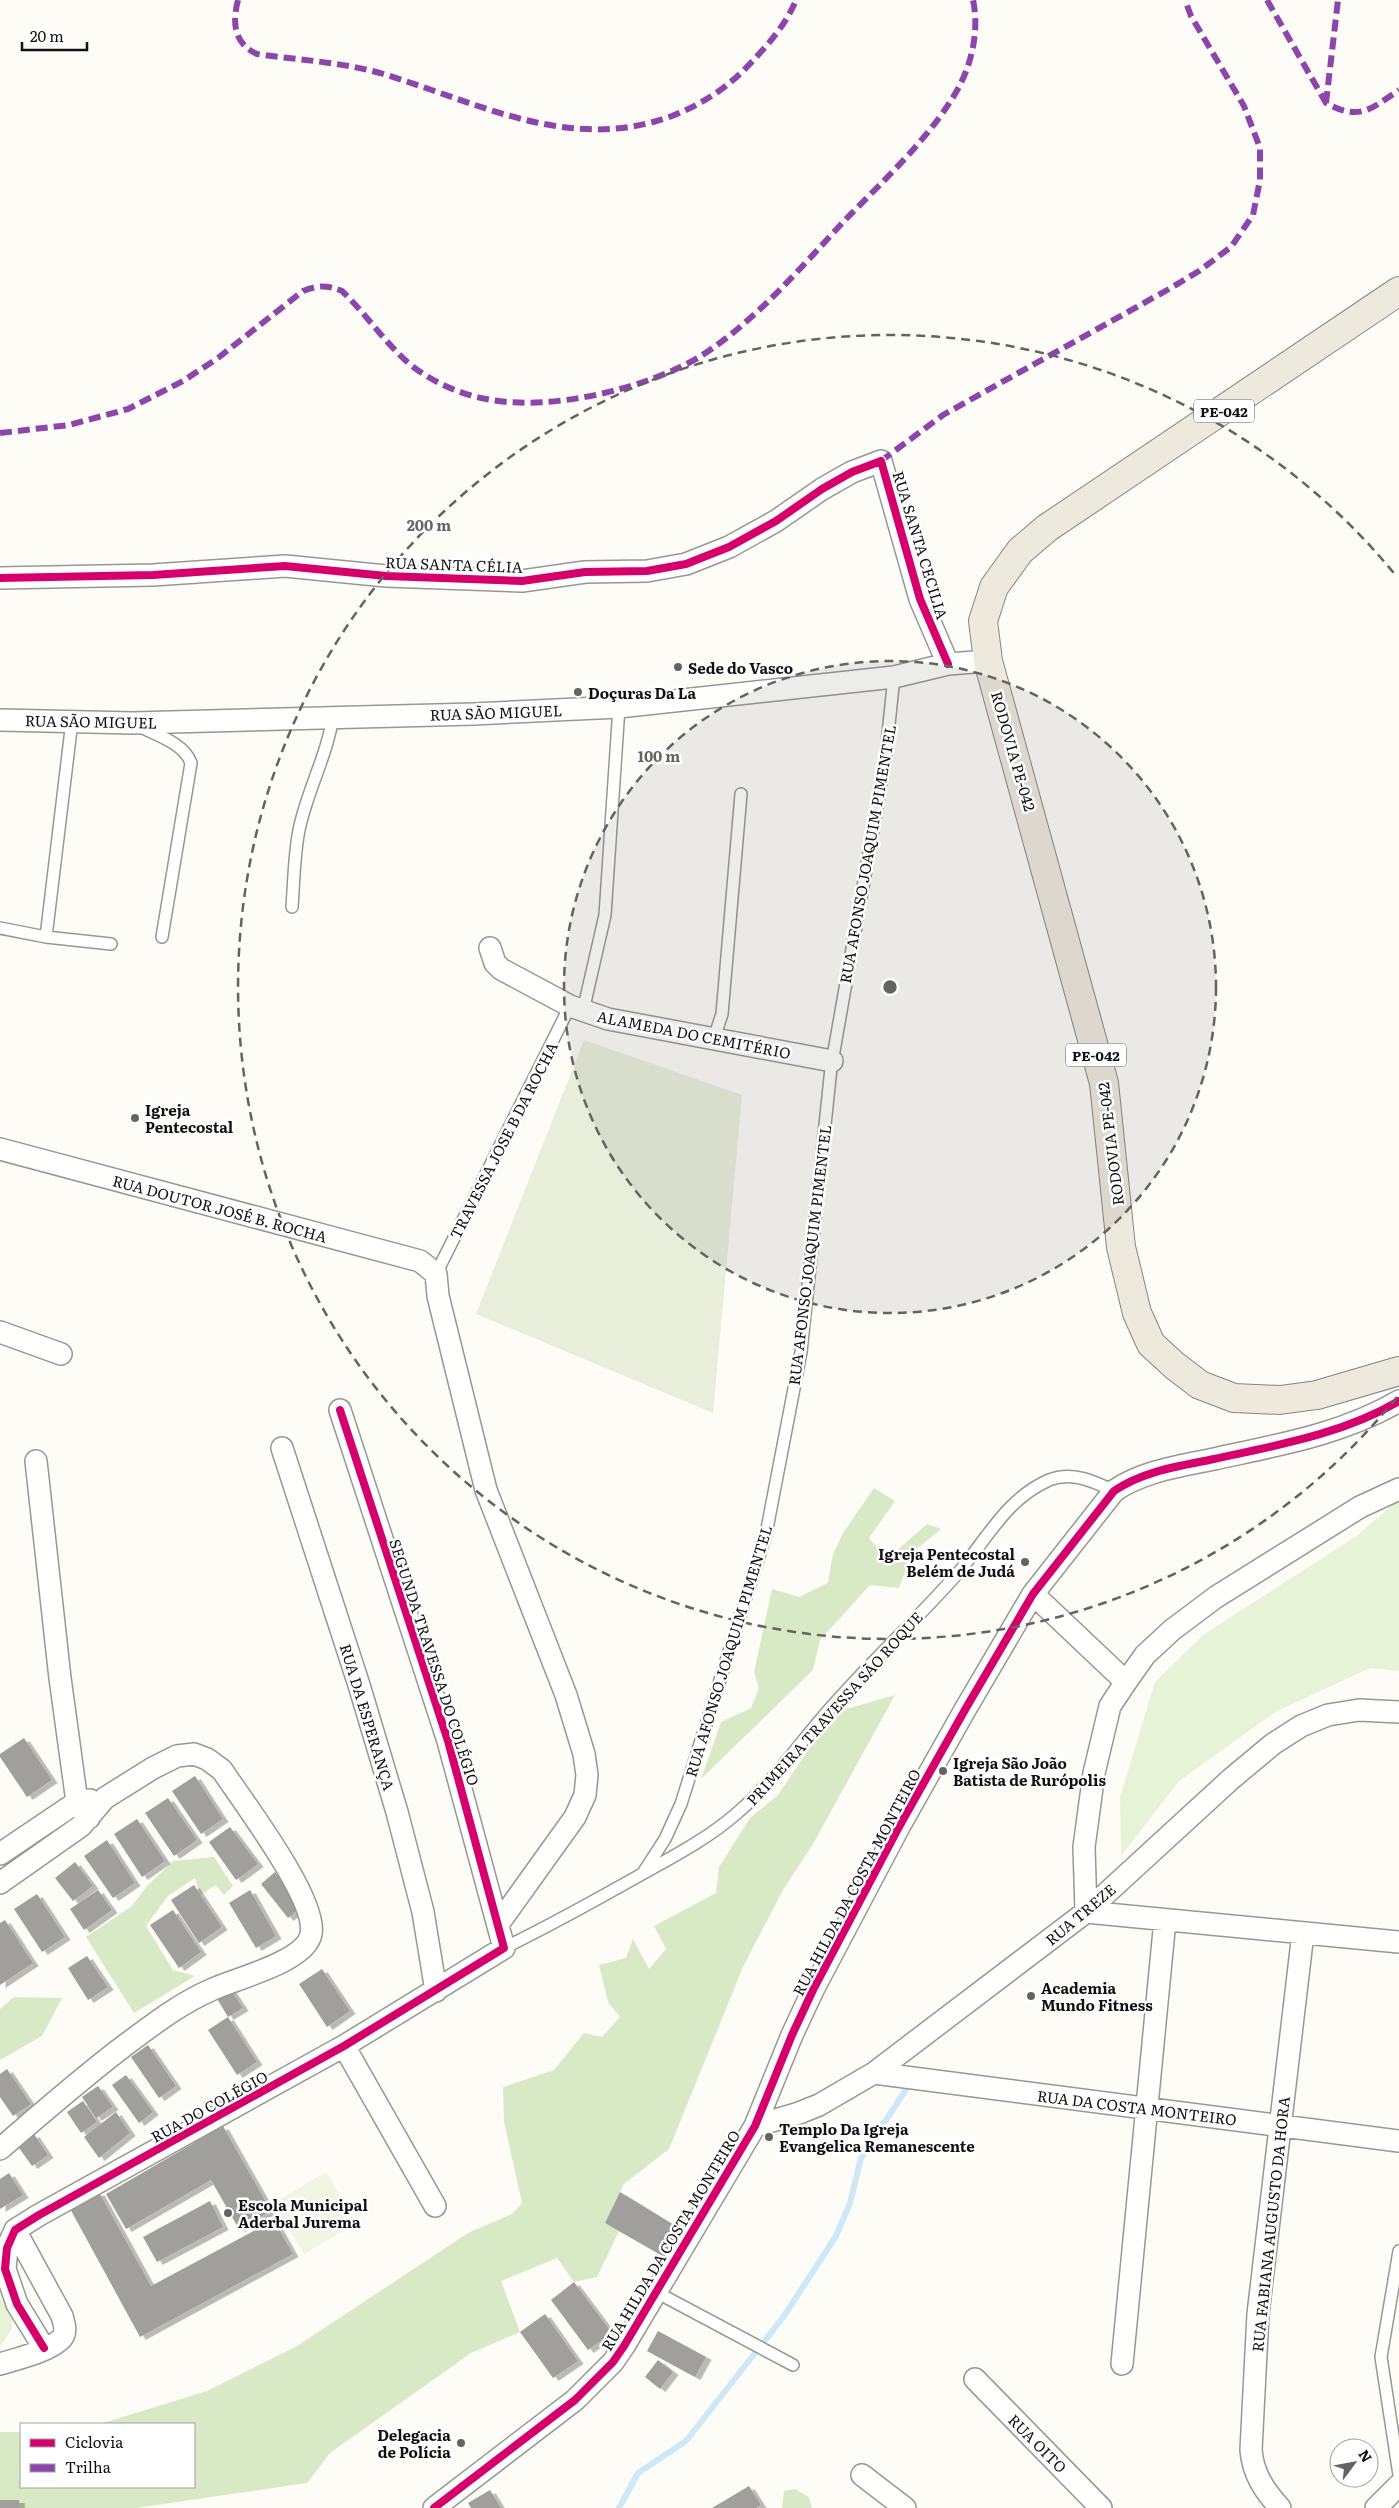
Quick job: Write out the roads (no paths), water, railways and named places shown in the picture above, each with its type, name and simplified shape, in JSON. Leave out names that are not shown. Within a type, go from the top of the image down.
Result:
[{"type":"main road","name":"RODOVIA PE-042","points":[[1399,291],[1047,528],[1020,551],[994,587],[983,621],[988,661],[1104,1083],[1121,1247],[1137,1313],[1151,1344],[1200,1386],[1234,1398],[1280,1400],[1317,1395],[1399,1371]]},
{"type":"street","name":"RUA SANTA CÉLIA","points":[[0,578],[153,575],[285,566],[386,576],[522,582],[585,572],[647,571],[686,564],[729,548],[776,521],[822,489],[852,472],[881,461]]},
{"type":"street","name":"RUA SANTA CECILIA","points":[[881,461],[920,599],[948,664]]},
{"type":"street","name":"RUA SÃO MIGUEL","points":[[0,720],[133,723],[333,716],[474,714],[619,707],[894,677],[948,664],[988,661]]},
{"type":"street","name":"ALAMEDA DO CEMITÉRIO","points":[[490,948],[495,963],[501,970],[577,1009],[608,1019],[832,1061]]},
{"type":"street","name":"RUA DOUTOR JOSÉ B. ROCHA","points":[[0,1149],[420,1261],[436,1274]]},
{"type":"street","points":[[436,1274],[438,1296],[486,1490],[566,1695],[584,1754],[587,1775],[585,1795],[575,1817],[499,1923],[504,1948]]},
{"type":"street","points":[[0,1332],[60,1354]]},
{"type":"street","name":"RUA HILDA DA COSTA MONTEIRO","points":[[434,2508],[575,2400],[612,2362],[656,2292],[754,2126],[792,2035],[900,1825],[1033,1594],[1114,1492],[1125,1484],[1159,1471],[1317,1436],[1353,1423],[1399,1401]]},
{"type":"street","name":"SEGUNDA TRAVESSA DO COLÉGIO","points":[[340,1410],[448,1742],[499,1923]]},
{"type":"street","name":"RUA DA ESPERANÇA","points":[[282,1448],[359,1685],[397,1812],[423,1912],[436,1992]]},
{"type":"street","points":[[0,1883],[81,1826],[83,1810],[60,1678],[36,1461]]},
{"type":"street","points":[[1399,1489],[1360,1507],[1216,1597],[1172,1630],[1145,1655],[1110,1706],[1094,1773],[1084,1847],[1086,1912],[1399,1942]]},
{"type":"street","points":[[1033,1594],[1126,1682]]},
{"type":"street","name":"RUA TREZE","points":[[754,2126],[819,2105],[874,2073],[1086,1912],[1231,1779],[1301,1726],[1328,1715],[1358,1710],[1399,1712]]},
{"type":"street","points":[[0,1854],[105,1798],[153,1768],[177,1756],[194,1754],[207,1759],[222,1770],[295,1881],[310,1918],[311,1935],[304,1947],[289,1959],[210,1990],[169,2012],[94,2069],[0,2149]]},
{"type":"street","points":[[1122,2364],[1165,1920]]},
{"type":"street","name":"RUA FABIANA AUGUSTO DA HORA","points":[[1280,2508],[1268,2495],[1256,2474],[1253,2467],[1251,2450],[1258,2314],[1303,1933]]},
{"type":"street","name":"RUA DO COLÉGIO","points":[[15,2230],[39,2214],[344,2046],[436,1992],[504,1948]]},
{"type":"street","points":[[344,2046],[435,2206]]},
{"type":"street","name":"RUA DA COSTA MONTEIRO","points":[[874,2073],[1399,2141]]},
{"type":"street","points":[[15,2230],[7,2248],[5,2270],[17,2304],[44,2348]]},
{"type":"street","points":[[0,2364],[44,2348],[62,2338],[65,2328],[62,2316],[15,2230]]},
{"type":"street","name":"RUA OITO","points":[[975,2379],[1101,2508]]},
{"type":"street","points":[[862,2476],[905,2508]]},
{"type":"street","points":[[1376,2508],[1399,2485]]},
{"type":"lane","name":"RUA AFONSO JOAQUIM PIMENTEL","points":[[644,1873],[665,1839],[682,1804],[766,1534],[801,1352],[832,1061],[885,762],[894,677]]},
{"type":"lane","name":"TRAVESSA JOSE B DA ROCHA","points":[[436,1274],[577,1009],[605,916],[619,707]]},
{"type":"lane","points":[[292,907],[299,830],[327,744],[333,716]]},
{"type":"lane","points":[[46,937],[72,721]]},
{"type":"lane","points":[[133,723],[180,747],[189,757],[190,763],[162,937]]},
{"type":"lane","points":[[714,1038],[722,1014],[741,794]]},
{"type":"lane","points":[[0,928],[46,937],[111,944]]},
{"type":"lane","name":"PRIMEIRA TRAVESSA SÃO ROQUE","points":[[504,1948],[555,1924],[688,1850],[734,1816],[782,1769],[821,1718],[958,1573],[1001,1515],[1014,1503],[1040,1485],[1064,1476],[1090,1480],[1114,1492]]},
{"type":"lane","points":[[1399,2251],[1382,2357],[1399,2475]]},
{"type":"lane","points":[[656,2292],[793,2365]]},
{"type":"waterway","points":[[619,2508],[638,2473],[686,2441],[784,2316],[836,2236],[850,2203],[861,2158],[907,2088]]},
{"type":"place","name":"Sede do Vasco","points":[[678,667]]},
{"type":"place","name":"Doçuras Da La","points":[[578,692]]},
{"type":"place","name":"Igreja Pentecostal","points":[[135,1118]]},
{"type":"place","name":"Igreja Pentecostal Belém de Judá","points":[[1025,1562]]},
{"type":"place","name":"Igreja São João Batista de Rurópolis","points":[[943,1771]]},
{"type":"place","name":"Academia Mundo Fitness","points":[[1031,1996]]},
{"type":"place","name":"Templo Da Igreja Evangelica Remanescente","points":[[769,2137]]},
{"type":"place","name":"Escola Municipal Aderbal Jurema","points":[[228,2213]]},
{"type":"place","name":"Delegacia de Polícia","points":[[461,2443]]}]
